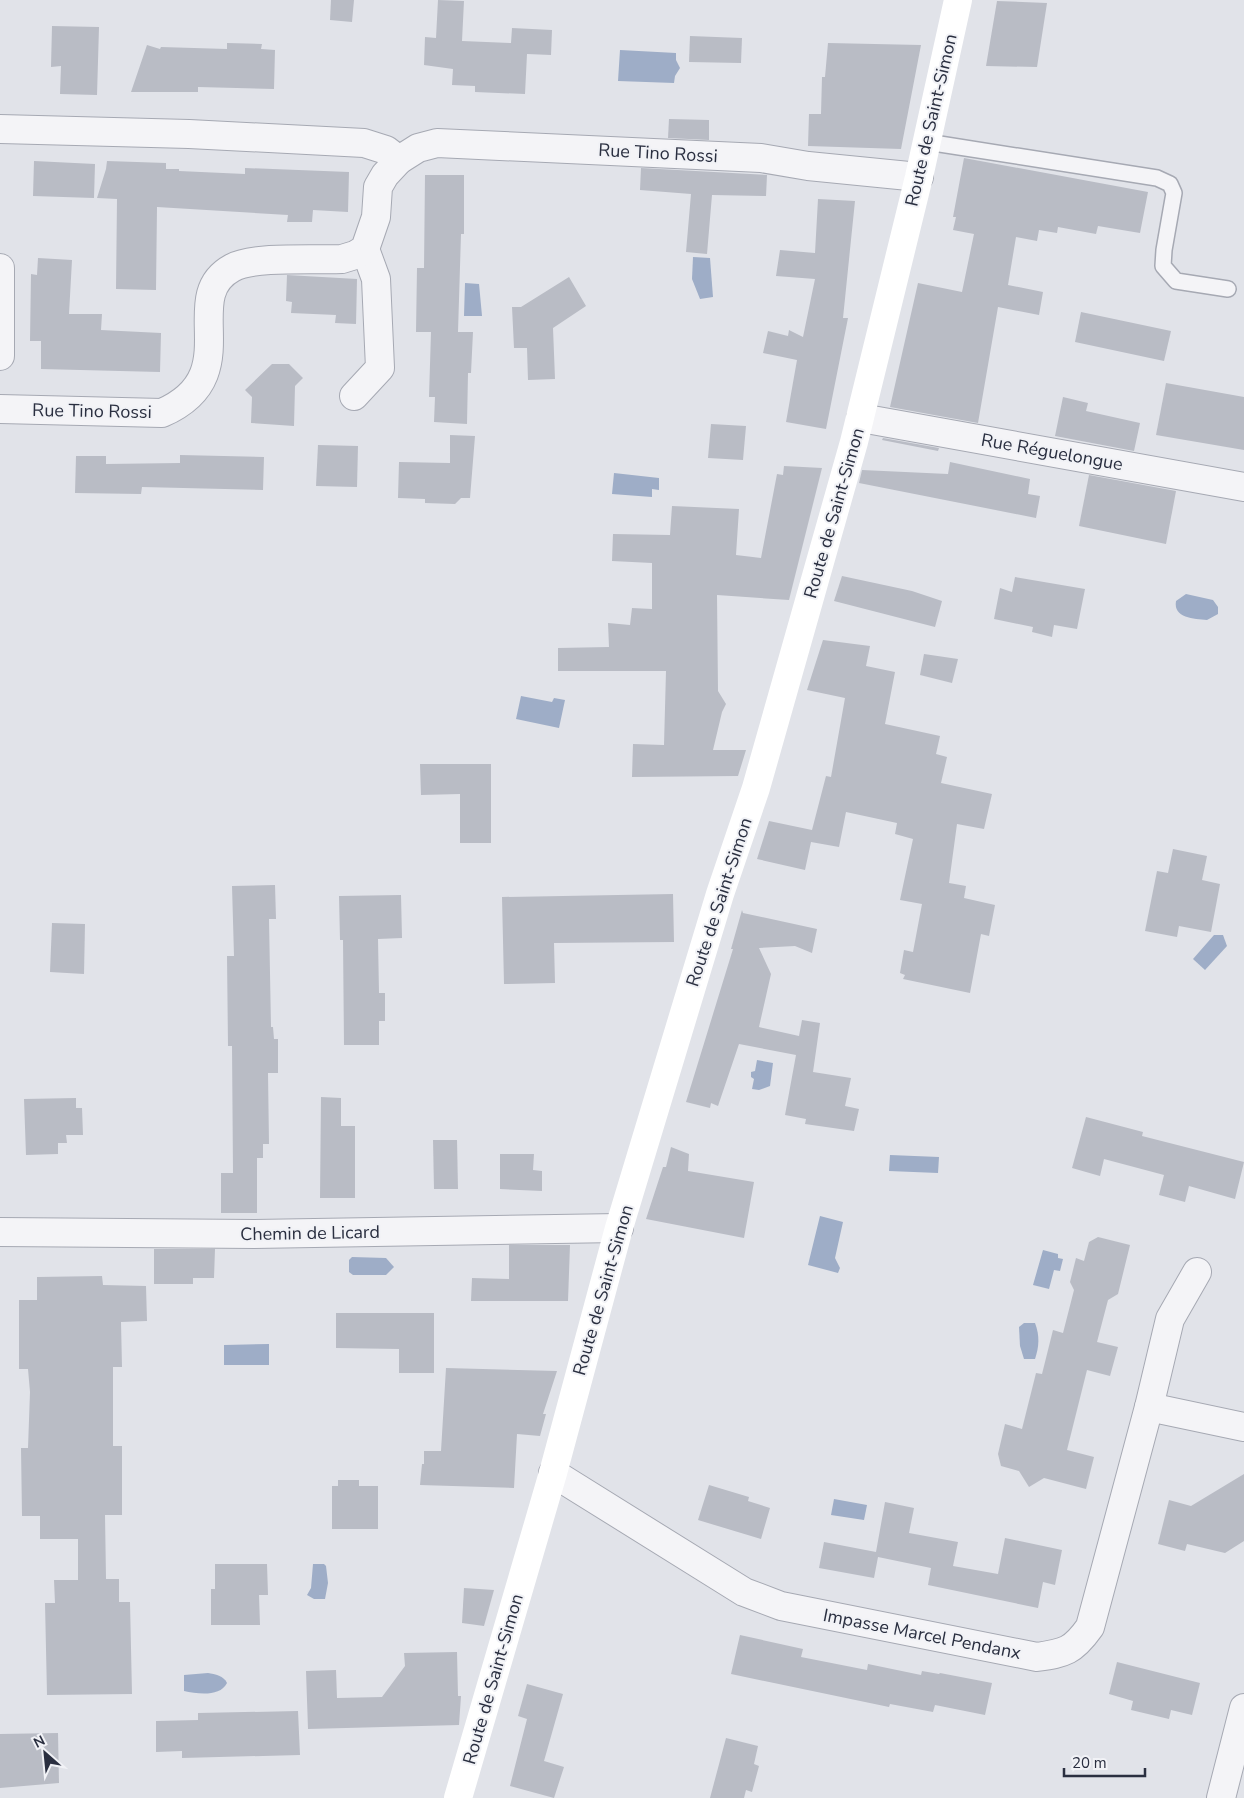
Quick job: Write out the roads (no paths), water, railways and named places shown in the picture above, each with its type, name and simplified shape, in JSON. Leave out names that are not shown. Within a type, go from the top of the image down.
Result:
[{"type":"main road","name":"Route de Saint-Simon","points":[[458,1798],[553,1473],[619,1228],[720,894],[756,788],[861,418],[919,177],[958,0]]},
{"type":"street","points":[[0,129],[190,134],[364,143],[386,150],[399,160]]},
{"type":"street","name":"Rue Tino Rossi","points":[[0,409],[162,413],[170,410],[190,397],[202,382],[208,367],[210,291],[218,278],[232,267],[250,262],[342,259],[355,255],[365,249],[376,217],[378,186],[399,160],[418,148],[437,144],[491,145],[761,158],[808,166],[919,177]]},
{"type":"street","points":[[354,396],[380,368],[376,279],[365,249]]},
{"type":"street","points":[[0,268],[0,356]]},
{"type":"street","name":"Rue Réguelongue","points":[[861,418],[1244,487]]},
{"type":"street","name":"Chemin de Licard","points":[[0,1232],[254,1234],[619,1228]]},
{"type":"street","name":"Impasse Marcel Pendanx","points":[[553,1473],[744,1592],[781,1606],[1037,1656],[1061,1654],[1079,1642],[1090,1627],[1149,1406],[1170,1319],[1197,1272]]},
{"type":"street","points":[[1149,1406],[1244,1427]]},
{"type":"street","points":[[1222,1798],[1244,1708]]},
{"type":"lane","points":[[927,142],[1157,178],[1170,184],[1174,193],[1163,266],[1168,275],[1176,281],[1228,289]]},
{"type":"water","points":[[620,50],[676,53],[676,60],[680,68],[675,76],[674,83],[618,81]]},
{"type":"water","points":[[693,257],[710,258],[713,297],[700,299],[692,279]]},
{"type":"water","points":[[465,283],[479,284],[482,316],[464,316]]},
{"type":"water","points":[[614,473],[659,478],[659,490],[652,489],[652,497],[612,494]]},
{"type":"water","points":[[1186,594],[1213,600],[1218,607],[1218,614],[1207,620],[1191,618],[1181,614],[1176,607],[1176,601]]},
{"type":"water","points":[[521,696],[552,702],[554,698],[565,700],[559,728],[516,719]]},
{"type":"water","points":[[1214,935],[1223,935],[1227,946],[1205,970],[1193,959]]},
{"type":"water","points":[[757,1060],[773,1063],[770,1086],[759,1090],[752,1089],[754,1079],[751,1077],[751,1072],[755,1071]]},
{"type":"water","points":[[890,1155],[939,1157],[938,1173],[889,1171]]},
{"type":"water","points":[[820,1216],[843,1222],[835,1258],[840,1268],[838,1273],[808,1265]]},
{"type":"water","points":[[1043,1250],[1058,1254],[1058,1258],[1063,1259],[1060,1271],[1054,1270],[1049,1289],[1033,1285]]},
{"type":"water","points":[[352,1257],[386,1258],[394,1267],[386,1275],[353,1275],[349,1272],[349,1260]]},
{"type":"water","points":[[1024,1323],[1035,1323],[1037,1328],[1038,1341],[1035,1359],[1024,1359],[1020,1346],[1019,1327]]},
{"type":"water","points":[[269,1344],[269,1365],[224,1365],[224,1345]]},
{"type":"water","points":[[834,1499],[867,1505],[864,1520],[831,1515]]},
{"type":"water","points":[[313,1564],[324,1564],[326,1566],[328,1583],[325,1599],[314,1599],[307,1595],[311,1588]]},
{"type":"water","points":[[208,1673],[222,1677],[227,1683],[219,1691],[214,1692],[184,1691],[184,1675]]}]
